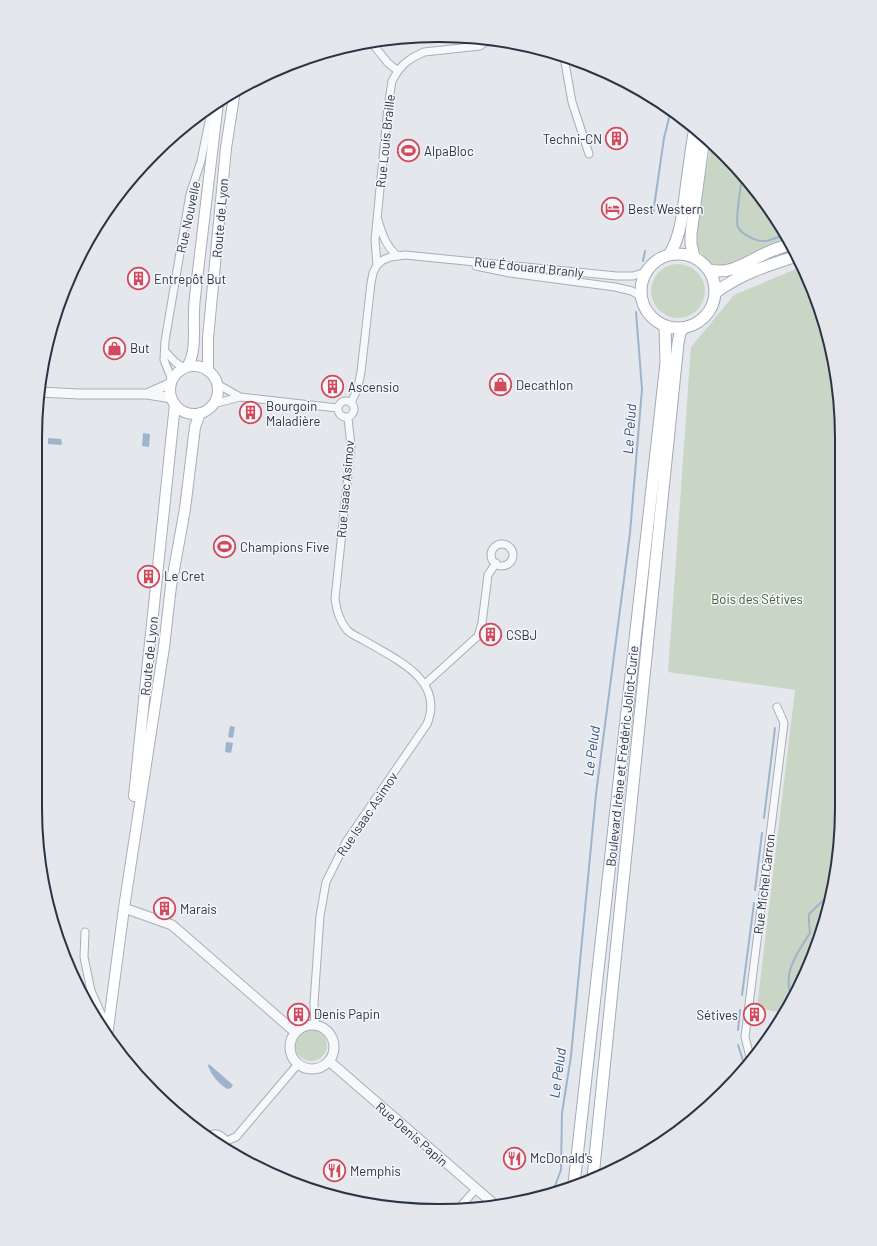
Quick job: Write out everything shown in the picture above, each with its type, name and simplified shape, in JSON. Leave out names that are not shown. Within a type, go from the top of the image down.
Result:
[{"type":"main road","name":"Route de Lyon","points":[[208,371],[208,338],[226,148],[234,99]]},
{"type":"main road","name":"Route de Lyon","points":[[186,368],[191,361],[194,346],[196,288],[217,110]]},
{"type":"main road","points":[[669,255],[678,235],[684,207],[693,135]]},
{"type":"main road","points":[[694,258],[691,244],[691,234],[703,143]]},
{"type":"main road","points":[[708,270],[725,272],[785,246]]},
{"type":"main road","points":[[677,254],[694,258],[702,263],[712,277],[715,293],[713,303],[705,317],[692,326],[682,329],[665,327],[652,318],[643,305],[641,297],[641,284],[646,272],[652,264],[660,258],[669,255],[677,254]]},
{"type":"main road","points":[[715,293],[729,282],[754,271],[791,258]]},
{"type":"main road","name":"Boulevard Irène et Frédéric Joliot-Curie","points":[[574,1180],[666,371],[665,327]]},
{"type":"main road","name":"Boulevard Irène et Frédéric Joliot-Curie","points":[[593,1172],[678,343],[682,329]]},
{"type":"main road","points":[[194,366],[208,371],[215,379],[216,384],[216,398],[213,404],[200,413],[193,414],[180,409],[173,401],[170,390],[172,381],[177,373],[194,366]]},
{"type":"main road","name":"Route de Lyon","points":[[124,908],[141,719],[173,401]]},
{"type":"main road","name":"Route de Lyon","points":[[108,1026],[124,908],[164,647],[171,586],[185,509],[195,427],[200,413]]},
{"type":"street","name":"Rue Louis Braille","points":[[377,265],[375,240],[377,214],[389,94],[392,81],[398,72],[412,58],[424,52],[480,46],[483,44]]},
{"type":"street","points":[[375,47],[388,63],[398,72]]},
{"type":"street","points":[[565,63],[572,102],[589,154]]},
{"type":"street","name":"Rue Nouvelle","points":[[172,381],[164,360],[165,341],[190,194],[201,161],[211,114]]},
{"type":"street","name":"Rue Louis Braille","points":[[377,214],[382,235],[392,251],[398,256]]},
{"type":"street","name":"Rue Édouard Branly","points":[[412,255],[510,273],[615,287],[632,291],[641,297]]},
{"type":"street","name":"Rue Édouard Branly","points":[[377,265],[383,260],[398,256],[412,255],[617,276],[633,276],[646,272]]},
{"type":"street","points":[[337,408],[340,416],[348,418],[352,415],[354,410],[351,403],[358,387],[371,283],[377,265]]},
{"type":"street","points":[[165,351],[175,362],[186,368]]},
{"type":"street","points":[[147,394],[172,381]]},
{"type":"street","points":[[216,384],[240,398]]},
{"type":"street","points":[[45,392],[79,394],[147,394],[173,401]]},
{"type":"street","points":[[213,404],[240,398],[337,408]]},
{"type":"street","points":[[337,408],[344,401],[351,403]]},
{"type":"street","name":"Rue Isaac Asimov","points":[[315,1025],[314,1003],[320,916],[326,882],[346,842],[401,764],[432,714],[432,702],[425,684],[405,664],[348,631],[338,616],[335,599],[351,446],[348,418]]},
{"type":"street","points":[[425,684],[478,636],[482,623],[488,574],[496,563]]},
{"type":"street","name":"Rue Michel Carron","points":[[749,1054],[745,1037],[784,722],[777,707]]},
{"type":"street","points":[[124,908],[172,925],[295,1032]]},
{"type":"street","points":[[85,932],[84,957],[91,991],[100,1014]]},
{"type":"street","points":[[307,1025],[315,1025],[328,1031],[332,1037],[334,1051],[329,1061],[320,1067],[312,1069],[298,1064],[292,1057],[290,1049],[291,1040],[295,1032],[307,1025]]},
{"type":"street","name":"Rue Denis Papin","points":[[329,1061],[489,1201]]},
{"type":"street","points":[[214,1134],[224,1137],[226,1141],[236,1137],[298,1064]]},
{"type":"street","points":[[464,1203],[476,1190]]},
{"type":"green space","points":[[710,149],[737,177],[753,197],[782,241],[769,245],[734,263],[722,266],[713,265],[699,251],[696,243],[698,216]]},
{"type":"green space","points":[[678,264],[688,266],[697,272],[703,281],[705,291],[703,301],[697,310],[688,316],[678,318],[668,316],[659,310],[653,301],[651,291],[653,281],[659,272],[668,266]]},
{"type":"green space","name":"Bois des Sétives","points":[[797,269],[814,311],[821,336],[832,387],[834,413],[835,808],[832,859],[814,935],[794,983],[778,1012],[757,1008],[795,690],[668,672],[691,347],[734,295]]},
{"type":"green space","points":[[308,1029],[314,1029],[324,1036],[327,1045],[326,1051],[320,1058],[314,1061],[308,1061],[298,1054],[295,1048],[295,1042],[302,1032]]},
{"type":"water","points":[[143,433],[150,434],[149,447],[142,446]]},
{"type":"water","points":[[48,438],[61,439],[62,443],[61,445],[48,444]]},
{"type":"water","points":[[230,726],[235,727],[233,738],[228,737]]},
{"type":"water","points":[[226,742],[233,743],[231,753],[225,752]]},
{"type":"water","points":[[209,1064],[233,1085],[231,1088],[227,1089],[218,1082],[208,1066]]},
{"type":"waterway","name":"Le Pelud","points":[[653,214],[664,138],[669,116]]},
{"type":"waterway","name":"Le Pelud","points":[[742,183],[737,217],[737,223],[740,230],[750,237],[762,241],[768,241],[780,237]]},
{"type":"waterway","points":[[643,261],[645,251]]},
{"type":"waterway","name":"Le Pelud","points":[[555,1186],[561,1170],[562,1113],[571,1056],[596,794],[630,533],[642,389],[636,312]]},
{"type":"waterway","points":[[764,818],[775,728]]},
{"type":"waterway","points":[[755,890],[762,833]]},
{"type":"waterway","name":"Le Pelud","points":[[790,990],[788,981],[792,964],[810,933],[809,914],[823,900]]},
{"type":"waterway","points":[[742,995],[754,903]]},
{"type":"waterway","points":[[738,1030],[740,1010]]},
{"type":"waterway","points":[[738,1045],[743,1061]]},
{"type":"place","name":"Techni-CN","points":[[617,139]]},
{"type":"place","name":"AlpaBloc","points":[[408,151]]},
{"type":"place","name":"Best Western","points":[[613,209]]},
{"type":"place","name":"Entrepôt But","points":[[138,279]]},
{"type":"place","name":"But","points":[[115,348]]},
{"type":"place","name":"Decathlon","points":[[501,385]]},
{"type":"place","name":"Ascensio","points":[[333,387]]},
{"type":"place","name":"Bourgoin Maladière","points":[[250,413]]},
{"type":"place","name":"Champions Five","points":[[225,547]]},
{"type":"place","name":"Le Cret","points":[[149,576]]},
{"type":"place","name":"CSBJ","points":[[490,635]]},
{"type":"place","name":"Marais","points":[[165,909]]},
{"type":"place","name":"Denis Papin","points":[[298,1014]]},
{"type":"place","name":"Sétives","points":[[754,1015]]},
{"type":"place","name":"McDonald's","points":[[515,1158]]},
{"type":"place","name":"Memphis","points":[[335,1171]]}]
